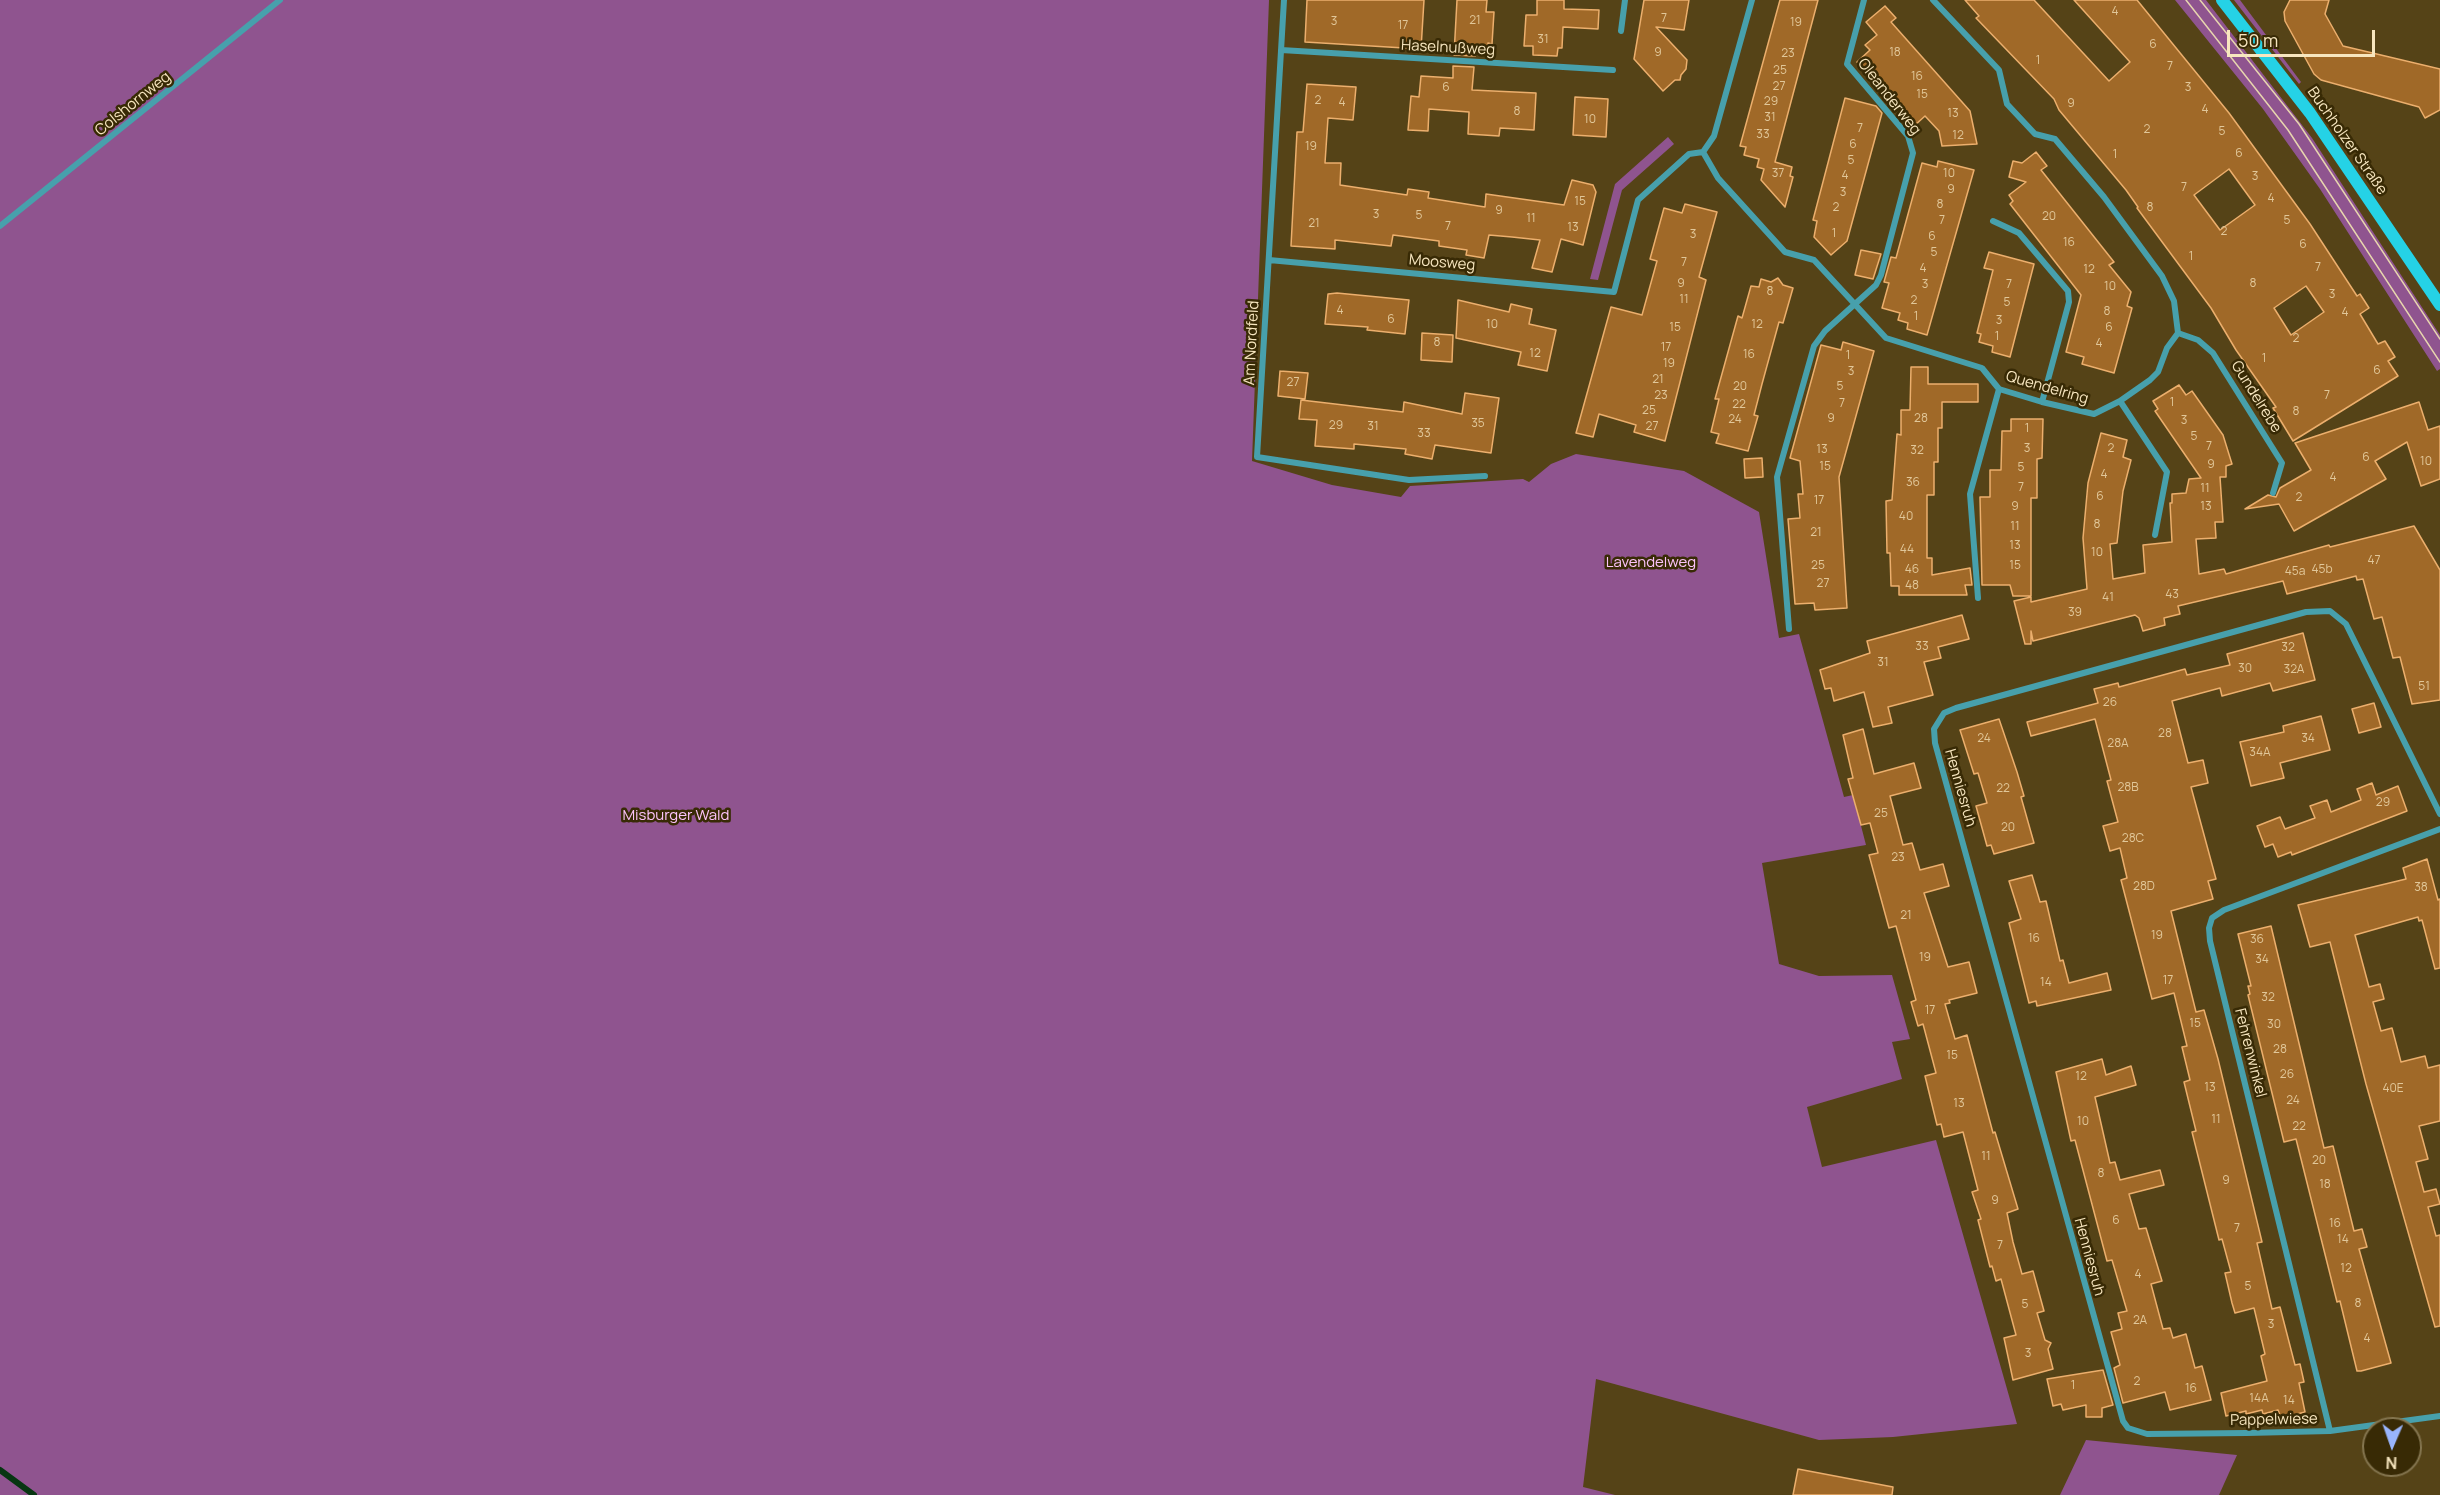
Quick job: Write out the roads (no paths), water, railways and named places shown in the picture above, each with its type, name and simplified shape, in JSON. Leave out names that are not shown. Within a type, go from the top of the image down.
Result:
[{"type":"main road","name":"Buchholzer Straße","points":[[2222,0],[2316,122],[2440,305]]},
{"type":"street","name":"Colshornweg","points":[[0,226],[280,0]]},
{"type":"street","name":"Am Nordfeld","points":[[1284,0],[1257,458],[1409,480],[1485,476]]},
{"type":"street","points":[[1621,31],[1625,0]]},
{"type":"street","points":[[1703,152],[1714,136],[1752,0]]},
{"type":"street","name":"Oleanderweg","points":[[1855,304],[1876,285],[1881,275],[1913,147],[1907,134],[1847,64],[1864,0]]},
{"type":"street","points":[[1933,0],[1999,70],[2007,104],[2035,134],[2055,139],[2104,197],[2162,276],[2174,301],[2178,333]]},
{"type":"street","name":"Haselnußweg","points":[[1281,50],[1613,70]]},
{"type":"street","name":"Moosweg","points":[[1269,260],[1614,291],[1638,200],[1689,154],[1703,152]]},
{"type":"street","name":"Quendelring","points":[[1703,152],[1718,178],[1785,252],[1815,260],[1886,338],[1982,368],[1999,389],[2094,414],[2120,401],[2150,380],[2158,372],[2167,348],[2178,333]]},
{"type":"street","points":[[1993,221],[2019,232],[2068,291],[2068,302],[2042,402]]},
{"type":"street","points":[[1790,629],[1777,477],[1814,345],[1825,331],[1855,304]]},
{"type":"street","name":"Gundelrebe","points":[[2178,333],[2198,340],[2213,353],[2282,463],[2273,493]]},
{"type":"street","points":[[1978,598],[1970,494],[1999,389]]},
{"type":"street","points":[[2120,401],[2167,472],[2155,535]]},
{"type":"street","name":"Henniesruh","points":[[2118,1412],[1935,743],[1934,729],[1938,720],[1956,708],[2023,689],[2306,612],[2330,611],[2346,624],[2440,814]]},
{"type":"street","name":"Fehrenwinkel","points":[[2330,1431],[2210,941],[2209,928],[2212,918],[2224,910],[2440,829]]},
{"type":"street","name":"Pappelwiese","points":[[2118,1412],[2128,1428],[2147,1434],[2330,1431],[2440,1416]]},
{"type":"waterway","points":[[0,1470],[34,1495]]},
{"type":"tram line","points":[[2186,0],[2288,130],[2440,362]]},
{"type":"tram line","points":[[2200,0],[2299,124],[2440,339]]},
{"type":"park label","name":"Lavendelweg","points":[[1651,563]]},
{"type":"park label","name":"Misburger Wald","points":[[676,816]]}]
